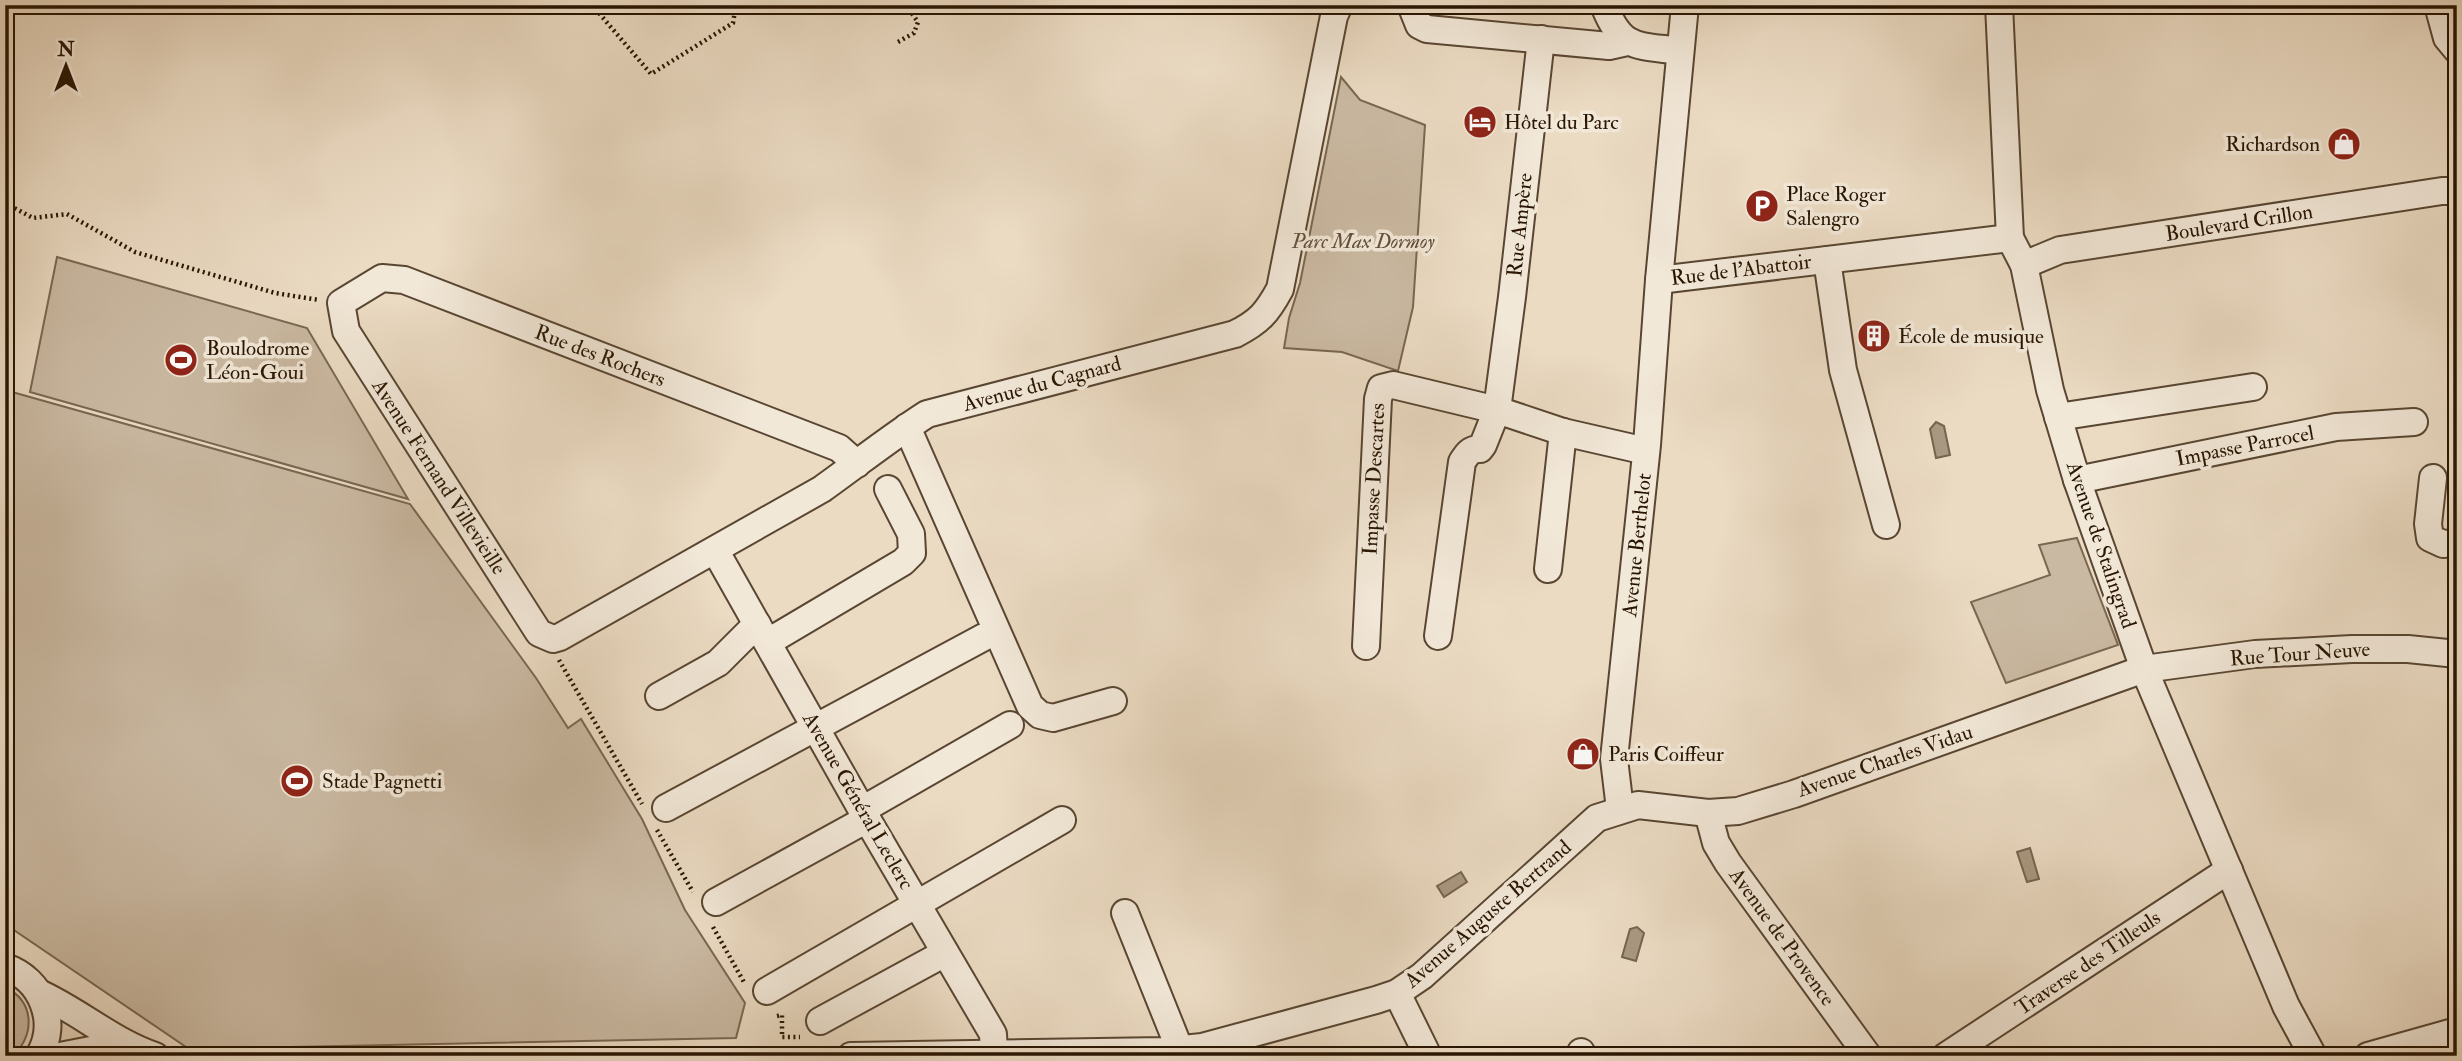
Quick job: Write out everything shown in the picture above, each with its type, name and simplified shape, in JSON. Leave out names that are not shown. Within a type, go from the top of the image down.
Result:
[{"type":"street","name":"Avenue du Cagnard","points":[[553,639],[568,634],[822,489],[927,414],[1235,334],[1252,325],[1268,311],[1280,289],[1334,16],[1339,5]]},
{"type":"street","points":[[1411,5],[1419,25],[1427,29],[1609,46],[1627,42],[1680,51]]},
{"type":"street","points":[[1604,5],[1616,33],[1627,42]]},
{"type":"street","name":"Rue de l'Abattoir","points":[[1685,5],[1659,280],[2010,238]]},
{"type":"street","name":"Avenue de Stalingrad","points":[[1999,5],[2010,238],[2024,265],[2058,417],[2077,480],[2144,669],[2286,1006],[2313,1056]]},
{"type":"street","points":[[2438,5],[2447,38],[2457,50]]},
{"type":"street","name":"Rue Ampère","points":[[1438,636],[1462,461],[1473,449],[1479,449],[1483,445],[1497,410],[1541,39]]},
{"type":"street","name":"Boulevard Crillon","points":[[2024,265],[2060,250],[2442,191],[2457,191]]},
{"type":"street","points":[[1827,260],[1843,370],[1886,525]]},
{"type":"street","name":"Rue des Rochers","points":[[341,303],[382,278],[404,279],[839,448],[857,464]]},
{"type":"street","name":"Avenue Berthelot","points":[[1620,809],[1614,759],[1646,451],[1659,280]]},
{"type":"street","name":"Avenue Fernand Villevieille","points":[[341,303],[346,331],[539,633],[553,639]]},
{"type":"street","name":"Impasse Descartes","points":[[1366,646],[1381,388],[1394,385],[1497,410]]},
{"type":"street","points":[[2058,417],[2253,387]]},
{"type":"street","points":[[1497,410],[1563,432],[1646,451]]},
{"type":"street","name":"Impasse Parrocel","points":[[2077,480],[2336,428],[2414,422]]},
{"type":"street","points":[[907,427],[1030,706],[1040,715],[1053,718],[1113,701]]},
{"type":"street","points":[[1548,569],[1563,432]]},
{"type":"street","points":[[2432,478],[2428,524],[2430,538],[2443,544],[2457,543]]},
{"type":"street","points":[[659,696],[718,663],[762,633],[903,562],[912,553],[911,534],[888,489]]},
{"type":"street","name":"Avenue Général Leclerc","points":[[715,550],[993,1034],[994,1054]]},
{"type":"street","points":[[655,815],[984,637]]},
{"type":"street","name":"Rue Tour Neuve","points":[[2144,669],[2255,654],[2352,649],[2409,649],[2457,654]]},
{"type":"street","name":"Avenue Charles Vidau","points":[[1620,809],[1638,805],[1707,813],[1738,811],[1794,794],[2144,669]]},
{"type":"street","points":[[706,904],[865,815],[1010,725]]},
{"type":"street","name":"Avenue Auguste Bertrand","points":[[851,1056],[1195,1051],[1396,993],[1422,976],[1597,818],[1620,809]]},
{"type":"street","name":"Avenue de Provence","points":[[1707,813],[1716,843],[1728,863],[1868,1056]]},
{"type":"street","points":[[762,999],[1062,820]]},
{"type":"street","name":"Traverse des Tilleuls","points":[[1946,1056],[2229,870]]},
{"type":"street","points":[[1125,913],[1195,1051]]},
{"type":"street","points":[[820,1021],[945,953]]},
{"type":"street","points":[[5,967],[26,978],[39,993],[47,1010],[48,1029],[44,1048],[39,1056]]},
{"type":"street","points":[[39,993],[64,1004],[146,1053]]},
{"type":"street","points":[[1396,993],[1428,1056]]},
{"type":"street","points":[[2368,1056],[2457,1031]]},
{"type":"street","points":[[60,1056],[96,1049],[146,1053]]},
{"type":"path","points":[[592,5],[651,74],[733,23],[736,5]]},
{"type":"path","points":[[898,42],[914,33],[919,22],[906,5]]},
{"type":"path","points":[[5,203],[33,218],[66,214],[135,252],[148,256],[275,293],[341,303]]},
{"type":"path","points":[[553,639],[560,662],[655,815],[762,999],[782,1016]]},
{"type":"green space","name":"Parc Max Dormoy","points":[[1341,77],[1360,100],[1425,125],[1413,307],[1398,371],[1342,352],[1284,348],[1289,318],[1300,283]]},
{"type":"green space","name":"Boulodrome Léon-Goui","points":[[57,257],[307,328],[408,499],[30,392]]},
{"type":"green space","points":[[5,390],[410,504],[536,678],[568,728],[581,719],[642,819],[685,910],[745,1003],[736,1038],[189,1049],[5,924]]},
{"type":"green space","points":[[2077,538],[2118,645],[2006,683],[1971,602],[2050,575],[2039,545]]},
{"type":"green space","points":[[5,987],[15,993],[27,1010],[28,1028],[25,1038],[13,1056],[5,1056]]},
{"type":"shaded area","points":[[1936,422],[1944,426],[1950,455],[1936,458],[1930,429]]},
{"type":"shaded area","points":[[2030,848],[2039,879],[2027,882],[2017,852]]},
{"type":"shaded area","points":[[1461,872],[1467,882],[1444,897],[1437,886]]},
{"type":"shaded area","points":[[1637,927],[1644,933],[1636,961],[1622,957],[1630,929]]},
{"type":"place","name":"Hôtel du Parc","points":[[1480,122]]},
{"type":"place","name":"Richardson","points":[[2344,144]]},
{"type":"place","name":"Place Roger Salengro","points":[[1762,206]]},
{"type":"place","name":"École de musique","points":[[1874,336]]},
{"type":"place","name":"Boulodrome Léon-Goui","points":[[181,360]]},
{"type":"place","name":"Paris Coiffeur","points":[[1583,754]]},
{"type":"place","name":"Stade Pagnetti","points":[[297,781]]}]
